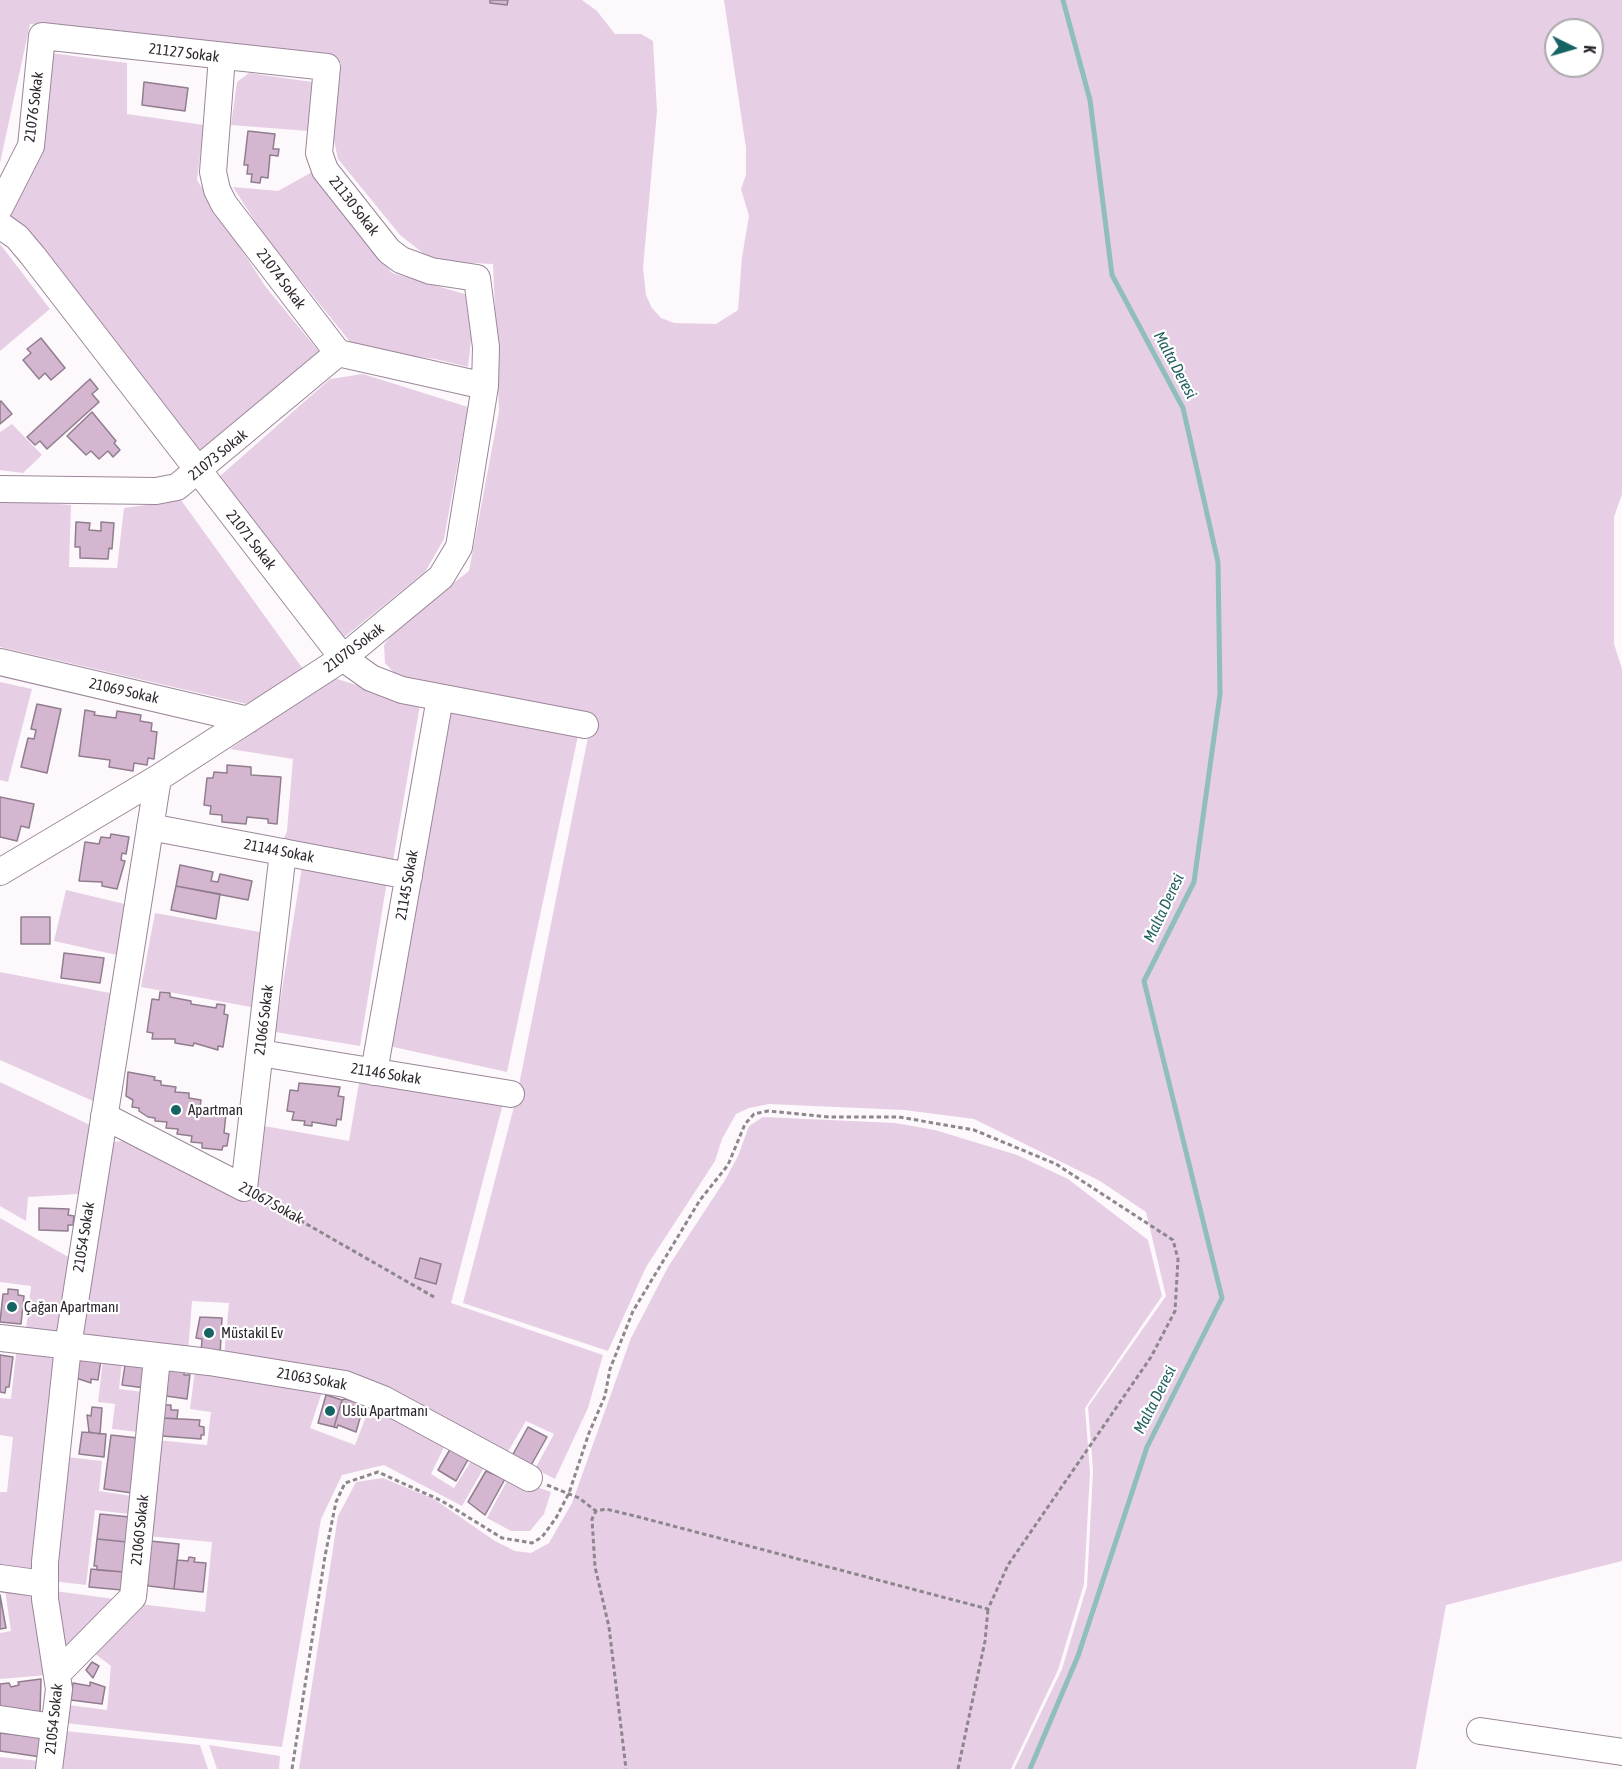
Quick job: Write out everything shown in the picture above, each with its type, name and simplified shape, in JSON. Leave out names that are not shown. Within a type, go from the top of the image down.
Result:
[{"type":"street","name":"21127 Sokak","points":[[42,36],[327,67]]},
{"type":"street","name":"21076 Sokak","points":[[0,207],[31,146],[42,36]]},
{"type":"street","name":"21074 Sokak","points":[[222,57],[213,172],[218,190],[224,204],[338,353]]},
{"type":"street","name":"21130 Sokak","points":[[327,67],[319,153],[336,185],[389,251],[401,260],[431,271],[477,278]]},
{"type":"street","name":"21071 Sokak","points":[[0,225],[17,237],[33,256],[343,658],[371,678],[402,690],[585,725]]},
{"type":"street","name":"21070 Sokak","points":[[0,872],[158,778],[343,658],[441,577],[459,547],[485,386],[486,347],[477,278]]},
{"type":"street","points":[[338,353],[485,386]]},
{"type":"street","name":"21073 Sokak","points":[[0,489],[156,491],[177,487],[199,472],[338,353]]},
{"type":"street","name":"21069 Sokak","points":[[0,662],[248,720]]},
{"type":"street","name":"21145 Sokak","points":[[374,1072],[440,698]]},
{"type":"street","name":"21054 Sokak","points":[[49,1769],[59,1689],[44,1584],[68,1346],[158,778]]},
{"type":"street","name":"21144 Sokak","points":[[150,827],[408,876]]},
{"type":"street","name":"21066 Sokak","points":[[244,1188],[283,852]]},
{"type":"street","name":"21146 Sokak","points":[[260,1053],[511,1094]]},
{"type":"street","name":"21067 Sokak","points":[[104,1116],[244,1188]]},
{"type":"street","name":"21063 Sokak","points":[[0,1338],[157,1358],[208,1362],[354,1387],[383,1399],[529,1478]]},
{"type":"street","name":"21060 Sokak","points":[[58,1673],[133,1597],[157,1358]]},
{"type":"street","points":[[0,1578],[44,1584]]},
{"type":"street","points":[[0,1719],[54,1727]]},
{"type":"street","points":[[1480,1731],[1622,1752]]},
{"type":"path","points":[[292,1769],[325,1556],[336,1502],[345,1483],[378,1472],[442,1502],[502,1538],[532,1543],[542,1537],[569,1493],[589,1433],[605,1396],[610,1369],[633,1311],[700,1200],[728,1165],[745,1124],[754,1114],[768,1111],[829,1117],[899,1117],[974,1130],[1056,1164],[1160,1229],[1173,1240],[1178,1259],[1175,1311],[1151,1357],[1008,1565],[988,1609],[985,1641],[958,1769]]},
{"type":"path","name":"21067 Sokak","points":[[244,1188],[434,1297]]},
{"type":"path","points":[[529,1478],[569,1493],[596,1511],[606,1509],[639,1516],[988,1609]]},
{"type":"path","points":[[596,1511],[592,1519],[595,1567],[609,1627],[626,1769]]},
{"type":"shaded area","points":[[0,0],[582,0],[597,11],[615,34],[641,34],[653,41],[657,111],[643,268],[646,295],[652,308],[661,318],[674,323],[716,324],[738,310],[742,257],[749,216],[741,189],[746,175],[746,148],[724,0],[1622,0],[1622,494],[1614,517],[1614,644],[1622,669],[1622,1561],[1446,1605],[1416,1769],[1014,1769],[1062,1669],[1087,1586],[1093,1470],[1088,1407],[1166,1296],[1146,1212],[1100,1181],[974,1119],[904,1110],[769,1104],[749,1108],[736,1114],[722,1139],[715,1161],[646,1267],[608,1351],[463,1303],[517,1095],[591,722],[397,676],[385,663],[384,645],[398,626],[469,571],[499,411],[493,264],[433,261],[400,235],[338,159],[333,136],[341,63],[30,24],[0,163]]},
{"type":"shaded area","points":[[51,53],[127,63],[127,114],[204,125],[197,180],[265,286],[321,354],[198,453],[28,231],[9,215]]},
{"type":"shaded area","points":[[249,73],[312,82],[308,131],[231,125],[237,82]]},
{"type":"shaded area","points":[[314,171],[392,273],[468,295],[472,332],[468,367],[435,359],[355,348],[264,235],[233,187],[278,191]]},
{"type":"shaded area","points":[[0,244],[50,309],[0,351]]},
{"type":"shaded area","points":[[363,374],[468,407],[444,539],[425,572],[342,639],[219,477],[330,379]]},
{"type":"shaded area","points":[[12,424],[42,455],[23,473],[0,470],[0,432]]},
{"type":"shaded area","points":[[0,499],[71,505],[69,567],[117,568],[124,508],[181,500],[303,669],[247,704],[0,647]]},
{"type":"shaded area","points":[[331,677],[420,705],[393,861],[283,841],[287,831],[293,759],[230,749]]},
{"type":"shaded area","points":[[0,682],[32,689],[8,782],[0,780]]},
{"type":"shaded area","points":[[447,706],[579,731],[507,1072],[389,1046]]},
{"type":"shaded area","points":[[302,867],[387,881],[360,1046],[275,1032]]},
{"type":"shaded area","points":[[66,890],[129,905],[117,955],[54,941]]},
{"type":"shaded area","points":[[155,913],[265,933],[251,1007],[141,987]]},
{"type":"shaded area","points":[[0,972],[110,993],[93,1101],[0,1060]]},
{"type":"shaded area","points":[[360,1077],[505,1096],[451,1303],[603,1355],[588,1408],[555,1479],[535,1469],[554,1434],[526,1421],[506,1455],[375,1387],[224,1356],[229,1303],[192,1301],[188,1353],[77,1338],[112,1142],[123,1141],[249,1199],[264,1126],[349,1141]]},
{"type":"shaded area","points":[[0,1082],[90,1125],[78,1194],[28,1197],[26,1221],[0,1206]]},
{"type":"shaded area","points":[[763,1117],[895,1123],[935,1130],[1017,1155],[1068,1179],[1148,1240],[1162,1296],[1085,1408],[1090,1472],[1084,1584],[1058,1670],[1011,1769],[299,1769],[338,1516],[356,1482],[383,1478],[434,1499],[495,1541],[515,1551],[531,1553],[549,1543],[572,1503],[631,1338],[668,1267],[725,1180],[738,1156],[749,1126]]},
{"type":"shaded area","points":[[0,1218],[70,1258],[61,1334],[26,1330],[31,1286],[0,1282]]},
{"type":"shaded area","points":[[17,1345],[60,1350],[35,1571],[0,1573],[0,1492],[7,1492],[13,1437],[0,1435],[0,1398],[11,1399]]},
{"type":"shaded area","points":[[103,1360],[122,1362],[119,1389],[143,1392],[139,1432],[112,1429],[115,1404],[98,1402]]},
{"type":"shaded area","points":[[195,1370],[322,1392],[310,1428],[355,1445],[370,1406],[445,1445],[431,1474],[454,1488],[473,1458],[486,1464],[462,1506],[384,1465],[342,1475],[321,1519],[282,1747],[65,1723],[68,1705],[107,1710],[111,1666],[94,1653],[140,1604],[205,1612],[212,1542],[147,1536],[157,1440],[207,1445],[211,1412],[190,1409]]},
{"type":"shaded area","points":[[68,1457],[102,1461],[99,1491],[132,1496],[129,1514],[95,1510],[86,1585],[52,1581]]},
{"type":"shaded area","points":[[509,1477],[551,1492],[544,1514],[530,1531],[511,1531],[487,1518]]},
{"type":"shaded area","points":[[5,1590],[32,1591],[47,1675],[0,1679],[0,1633],[11,1631]]},
{"type":"shaded area","points":[[55,1591],[122,1600],[67,1655]]},
{"type":"shaded area","points":[[65,1731],[200,1745],[208,1769],[60,1769]]},
{"type":"shaded area","points":[[209,1745],[280,1756],[279,1769],[217,1769]]},
{"type":"shaded area","points":[[0,1757],[40,1761],[39,1769],[0,1769]]},
{"type":"building","points":[[490,0],[508,0],[507,5],[490,3]]},
{"type":"building","points":[[144,82],[188,88],[185,111],[142,105]]},
{"type":"building","points":[[248,131],[275,134],[273,149],[279,149],[278,156],[270,155],[268,178],[261,177],[260,183],[251,182],[252,174],[247,174],[248,165],[244,165]]},
{"type":"building","points":[[41,338],[65,368],[51,380],[45,373],[39,379],[23,360],[31,353],[27,349]]},
{"type":"building","points":[[90,379],[98,389],[92,394],[99,402],[47,449],[40,441],[35,445],[27,437]]},
{"type":"building","points":[[0,402],[12,414],[0,424]]},
{"type":"building","points":[[92,412],[116,441],[114,443],[120,450],[113,457],[108,451],[99,459],[91,451],[86,455],[67,436]]},
{"type":"building","points":[[76,522],[90,523],[89,530],[101,531],[101,522],[114,523],[112,549],[109,548],[108,559],[80,558],[80,547],[75,547]]},
{"type":"building","points":[[37,704],[61,709],[47,773],[21,767],[28,738],[34,739],[36,730],[31,729]]},
{"type":"building","points":[[85,710],[95,712],[94,715],[116,718],[117,711],[141,715],[140,721],[152,723],[151,731],[157,732],[154,759],[148,758],[147,765],[134,763],[133,771],[109,767],[110,760],[79,756]]},
{"type":"building","points":[[227,765],[251,767],[251,775],[281,777],[277,824],[268,823],[268,819],[247,817],[246,824],[222,822],[222,815],[210,814],[211,806],[204,805],[207,778],[213,778],[214,772],[227,773]]},
{"type":"building","points":[[0,797],[34,804],[29,828],[21,826],[17,841],[0,837]]},
{"type":"building","points":[[111,834],[129,837],[126,854],[122,853],[121,860],[125,861],[117,889],[102,886],[102,882],[79,881],[85,842],[99,844],[101,837],[110,838]]},
{"type":"building","points":[[180,865],[213,872],[211,881],[218,882],[220,874],[252,881],[248,900],[176,886]]},
{"type":"building","points":[[176,886],[220,894],[216,919],[171,910]]},
{"type":"building","points":[[21,917],[50,917],[50,944],[21,944]]},
{"type":"building","points":[[64,953],[104,958],[100,983],[61,978]]},
{"type":"building","points":[[160,992],[170,993],[170,997],[191,1001],[191,1004],[216,1008],[217,1004],[225,1005],[224,1014],[228,1015],[223,1047],[218,1046],[218,1050],[194,1043],[193,1046],[175,1043],[175,1039],[152,1039],[153,1033],[147,1032],[152,999],[159,1000]]},
{"type":"building","name":"Apartman","points":[[128,1072],[155,1077],[154,1080],[161,1081],[161,1085],[176,1087],[175,1092],[189,1093],[189,1098],[201,1100],[200,1107],[213,1108],[212,1113],[226,1114],[224,1133],[229,1134],[227,1146],[223,1146],[222,1150],[202,1148],[202,1143],[191,1142],[192,1136],[177,1134],[178,1129],[166,1128],[167,1122],[155,1121],[155,1118],[148,1117],[139,1111],[139,1108],[132,1107],[133,1100],[126,1096]]},
{"type":"building","name":"Apartman","points":[[299,1083],[340,1087],[338,1096],[344,1097],[341,1120],[337,1119],[336,1126],[312,1122],[312,1126],[304,1125],[305,1121],[292,1120],[294,1112],[287,1111],[290,1090],[298,1091]]},
{"type":"building","points":[[39,1208],[69,1209],[68,1215],[74,1216],[73,1225],[68,1225],[68,1231],[39,1230]]},
{"type":"building","points":[[420,1258],[441,1264],[436,1284],[415,1278]]},
{"type":"building","name":"Çağan Apartmanı","points":[[8,1289],[18,1290],[18,1295],[24,1296],[21,1324],[0,1322],[3,1294],[8,1294]]},
{"type":"building","name":"Müstakil Ev","points":[[200,1317],[222,1318],[220,1355],[201,1353],[202,1339],[196,1338]]},
{"type":"building","points":[[0,1355],[13,1357],[9,1387],[6,1387],[5,1393],[0,1392]]},
{"type":"building","points":[[78,1357],[101,1360],[98,1380],[91,1379],[91,1383],[76,1378]]},
{"type":"building","points":[[125,1365],[147,1368],[145,1388],[122,1385]]},
{"type":"building","points":[[171,1369],[184,1371],[184,1375],[190,1375],[187,1399],[166,1396],[168,1372]]},
{"type":"building","name":"Uslu Apartmanı","points":[[326,1395],[342,1400],[334,1427],[318,1423]]},
{"type":"building","points":[[342,1400],[364,1404],[356,1432],[338,1425],[337,1428],[334,1427]]},
{"type":"building","points":[[165,1405],[171,1405],[171,1410],[178,1410],[177,1419],[163,1418]]},
{"type":"building","points":[[92,1407],[102,1408],[100,1434],[89,1432],[87,1415],[91,1416]]},
{"type":"building","points":[[163,1418],[200,1420],[199,1426],[204,1427],[204,1435],[201,1435],[201,1439],[162,1436]]},
{"type":"building","points":[[528,1427],[547,1437],[530,1467],[512,1456]]},
{"type":"building","points":[[82,1432],[106,1434],[104,1457],[79,1454]]},
{"type":"building","points":[[111,1435],[138,1438],[132,1493],[104,1489]]},
{"type":"building","points":[[452,1446],[470,1456],[456,1481],[438,1470]]},
{"type":"building","points":[[486,1471],[505,1479],[485,1515],[468,1502]]},
{"type":"building","points":[[100,1514],[130,1517],[127,1542],[97,1539]]},
{"type":"building","points":[[97,1539],[127,1542],[124,1572],[97,1570],[97,1566],[94,1566]]},
{"type":"building","points":[[150,1541],[179,1544],[174,1589],[149,1586],[145,1582]]},
{"type":"building","points":[[189,1557],[195,1558],[194,1562],[206,1563],[203,1592],[174,1589],[177,1560],[188,1561]]},
{"type":"building","points":[[91,1569],[124,1572],[122,1590],[89,1587]]},
{"type":"building","points":[[0,1595],[6,1628],[0,1629]]},
{"type":"building","points":[[92,1662],[99,1666],[93,1678],[86,1670]]},
{"type":"building","points":[[41,1679],[40,1714],[0,1709],[0,1684],[9,1683],[11,1687],[19,1685],[18,1682]]},
{"type":"building","points":[[90,1682],[105,1687],[102,1704],[71,1700],[73,1683],[90,1686]]},
{"type":"building","points":[[0,1733],[38,1737],[42,1742],[41,1757],[0,1751]]},
{"type":"waterway","name":"Malta Deresi","points":[[1030,1769],[1078,1656],[1147,1447],[1222,1298],[1144,981],[1194,882],[1220,694],[1218,562],[1183,408],[1112,275],[1090,100],[1063,0]]},
{"type":"place","name":"Apartman","points":[[176,1110]]},
{"type":"place","name":"Çağan Apartmanı","points":[[12,1307]]},
{"type":"place","name":"Müstakil Ev","points":[[209,1333]]},
{"type":"place","name":"Uslu Apartmanı","points":[[330,1411]]}]
